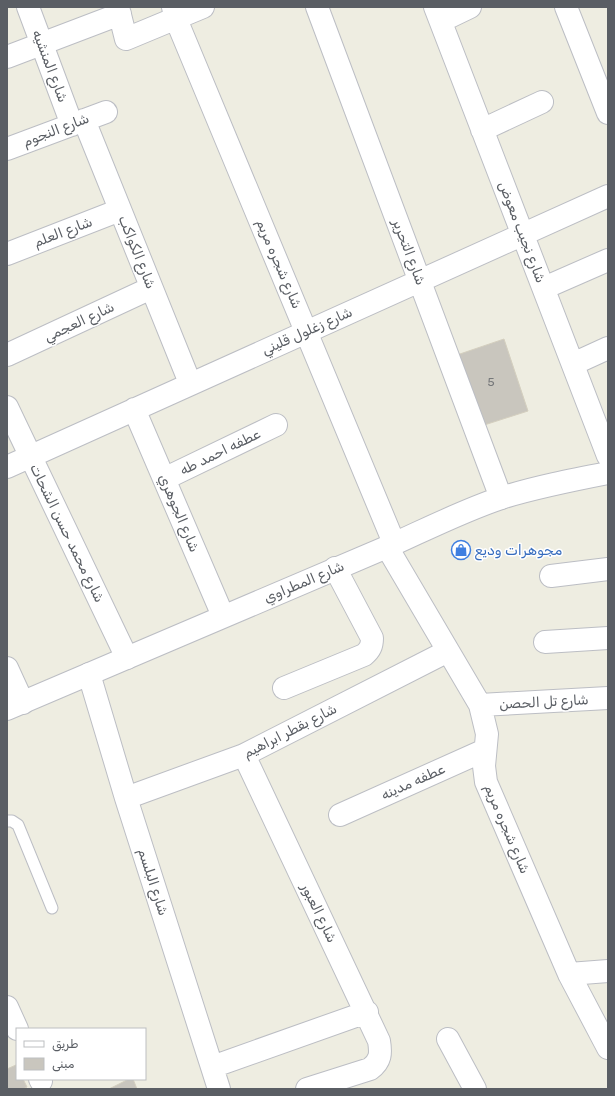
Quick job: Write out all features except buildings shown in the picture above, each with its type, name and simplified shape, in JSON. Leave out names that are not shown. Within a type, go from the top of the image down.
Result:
[{"type":"street","name":"شارع المنشيه","points":[[28,7],[41,44],[78,122]]},
{"type":"street","points":[[7,57],[119,11],[126,39],[174,13],[203,7]]},
{"type":"street","name":"شارع التحرير","points":[[317,7],[501,498]]},
{"type":"street","points":[[438,14],[470,7]]},
{"type":"street","points":[[571,9],[608,113]]},
{"type":"street","name":"شارع شجره مريم","points":[[174,13],[307,331],[390,545],[480,706],[487,734],[484,766],[486,782],[569,974],[608,1048]]},
{"type":"street","name":"شارع نجيب معوض","points":[[438,14],[608,456]]},
{"type":"street","points":[[482,130],[542,102]]},
{"type":"street","name":"شارع النجوم","points":[[7,149],[106,112]]},
{"type":"street","name":"شارع الكواكب","points":[[78,122],[120,210],[190,383]]},
{"type":"street","name":"شارع زغلول قليني","points":[[7,467],[134,408],[608,196]]},
{"type":"street","name":"شارع العلم","points":[[7,254],[120,210]]},
{"type":"street","points":[[544,288],[608,260]]},
{"type":"street","name":"شارع العجمي","points":[[7,355],[152,288]]},
{"type":"street","points":[[573,364],[608,348]]},
{"type":"street","name":"شارع محمد حسن الشحات","points":[[7,408],[127,658]]},
{"type":"street","name":"شارع الجوهري","points":[[134,408],[223,616]]},
{"type":"street","name":"عطفه احمد طه","points":[[164,479],[276,425]]},
{"type":"street","name":"شارع المطراوي","points":[[15,706],[390,545],[447,519],[501,498],[557,483],[608,473]]},
{"type":"street","points":[[284,688],[364,655],[369,651],[372,645],[372,638],[336,568]]},
{"type":"street","points":[[551,576],[608,569]]},
{"type":"street","points":[[545,642],[608,638]]},
{"type":"street","name":"شارع بقطر ابراهيم","points":[[126,798],[244,755],[448,651]]},
{"type":"street","points":[[7,668],[15,706]]},
{"type":"street","name":"شارع البلسم","points":[[89,674],[126,798],[219,1089]]},
{"type":"street","name":"شارع تل الحصن","points":[[480,706],[608,698]]},
{"type":"street","name":"عطفه مدينه","points":[[340,815],[485,750]]},
{"type":"street","name":"شارع العبور","points":[[244,755],[367,1012],[381,1049],[378,1061],[370,1069],[313,1088]]},
{"type":"street","points":[[569,974],[608,971]]},
{"type":"street","points":[[7,1007],[17,1028]]},
{"type":"street","points":[[212,1067],[367,1012]]},
{"type":"street","points":[[448,1039],[475,1089]]},
{"type":"lane","points":[[7,821],[12,820],[18,825],[52,908]]},
{"type":"place","name":"مجوهرات وديع","points":[[461,550]]}]
